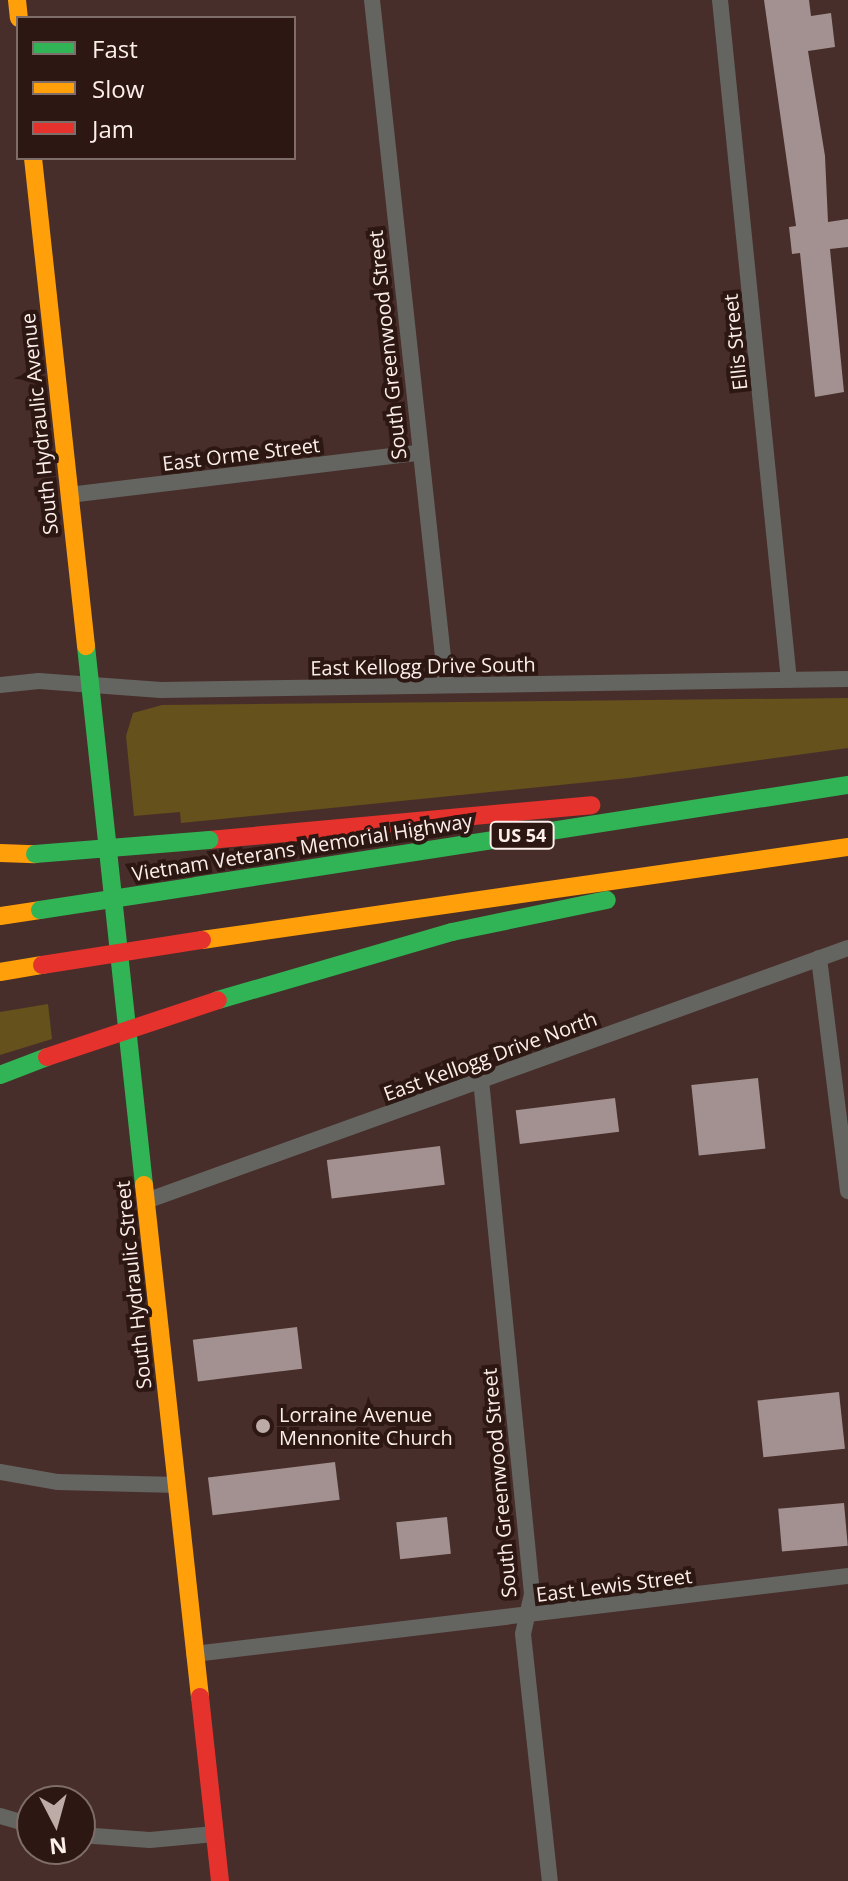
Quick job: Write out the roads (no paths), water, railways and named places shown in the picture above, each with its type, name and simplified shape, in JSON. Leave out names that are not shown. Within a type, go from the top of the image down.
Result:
[{"type":"main road","name":"South Hydraulic Avenue","points":[[33,160],[90,685]]},
{"type":"main road","name":"South Hydraulic Street","points":[[90,685],[220,1881]]},
{"type":"main road","points":[[0,853],[35,854],[209,840],[848,782]]},
{"type":"main road","name":"Vietnam Veterans Memorial Highway","points":[[0,916],[848,782]]},
{"type":"main road","points":[[0,972],[202,940],[848,849]]},
{"type":"main road","points":[[0,1075],[218,1000],[452,932],[848,849]]},
{"type":"street","name":"South Greenwood Street","points":[[372,0],[418,453],[446,685]]},
{"type":"street","name":"Ellis Street","points":[[720,0],[789,680]]},
{"type":"street","name":"East Orme Street","points":[[69,495],[418,453]]},
{"type":"street","name":"East Kellogg Drive South","points":[[0,685],[39,681],[161,690],[848,679]]},
{"type":"street","name":"East Kellogg Drive North","points":[[146,1201],[848,948]]},
{"type":"street","points":[[819,958],[848,1191]]},
{"type":"street","name":"South Greenwood Street","points":[[481,1080],[532,1594],[523,1634],[550,1881]]},
{"type":"street","points":[[0,1472],[58,1482],[177,1485]]},
{"type":"street","name":"East Lewis Street","points":[[194,1654],[848,1576]]},
{"type":"street","points":[[96,1836],[150,1840],[215,1834]]},
{"type":"place","name":"Lorraine Avenue Mennonite Church","points":[[263,1426]]}]
